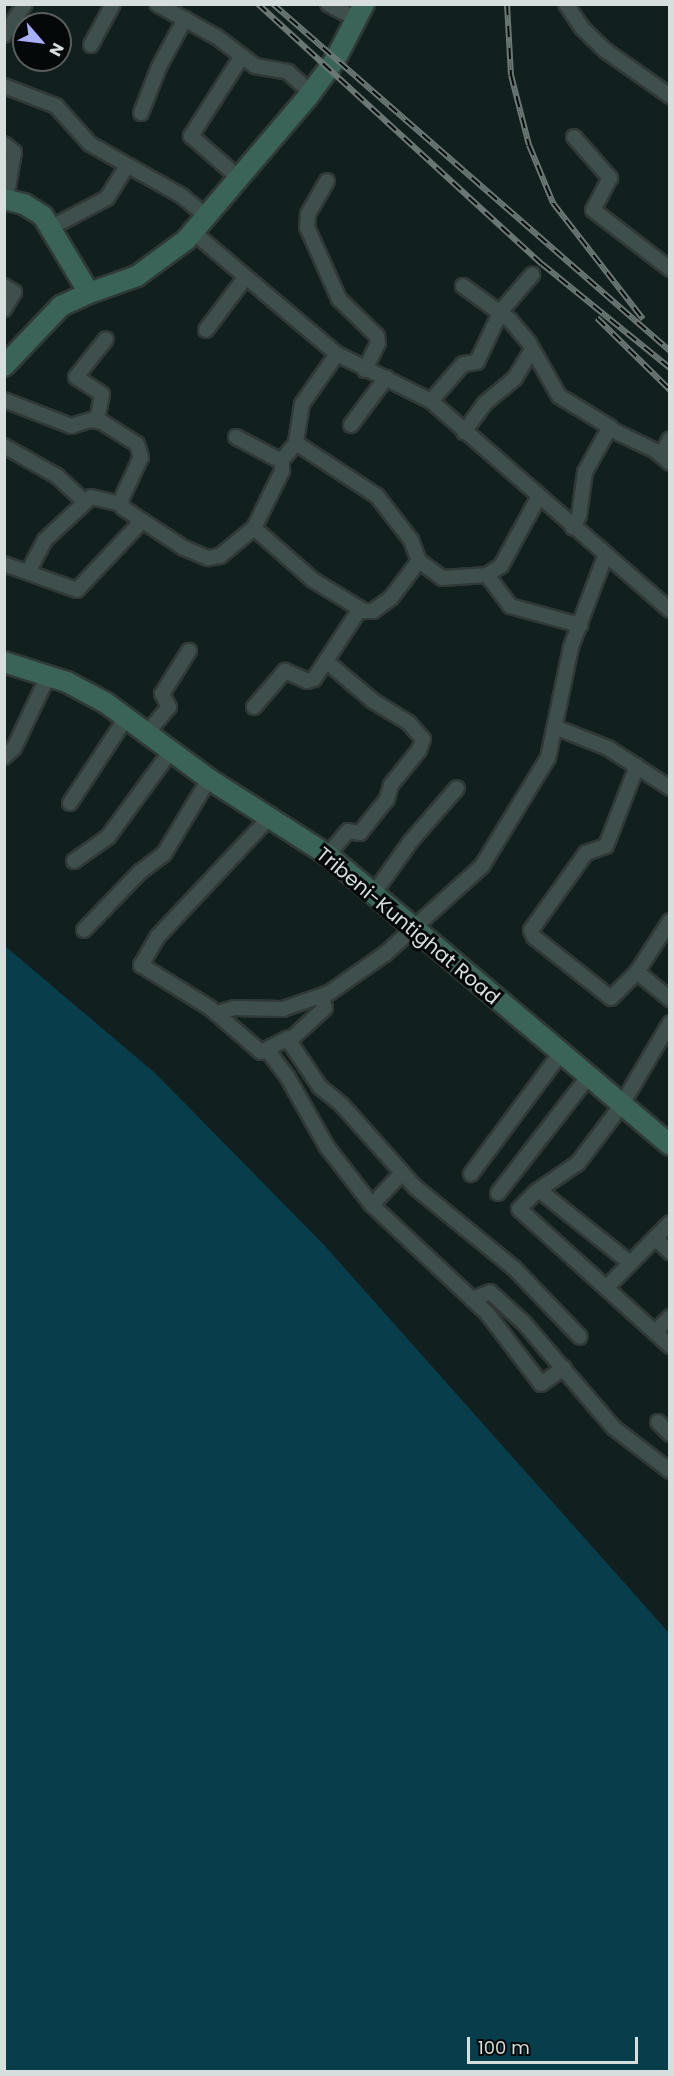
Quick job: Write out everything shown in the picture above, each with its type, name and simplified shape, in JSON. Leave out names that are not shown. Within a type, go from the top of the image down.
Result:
[{"type":"main road","points":[[4,366],[61,306],[88,293],[137,276],[193,232],[311,93],[335,60],[360,12]]},
{"type":"main road","points":[[5,199],[24,204],[52,227],[88,293]]},
{"type":"main road","name":"Tribeni-Kuntighat Road","points":[[4,662],[48,676],[96,698],[126,717],[209,780],[328,855],[669,1146]]},
{"type":"street","points":[[4,35],[25,4]]},
{"type":"street","points":[[91,45],[113,4]]},
{"type":"street","points":[[157,4],[185,19],[259,68],[288,72],[311,93]]},
{"type":"street","points":[[328,4],[360,12]]},
{"type":"street","points":[[566,4],[582,28],[606,51],[669,96]]},
{"type":"street","points":[[141,114],[159,67],[185,19]]},
{"type":"street","points":[[239,178],[191,136],[242,56]]},
{"type":"street","points":[[4,86],[56,106],[82,138],[182,196],[206,216]]},
{"type":"street","points":[[574,138],[610,178],[593,210],[669,269]]},
{"type":"street","points":[[4,144],[14,152],[5,199]]},
{"type":"street","points":[[52,227],[107,198],[127,166]]},
{"type":"street","points":[[327,181],[308,214],[307,227],[339,299],[377,336],[378,343],[365,370]]},
{"type":"street","points":[[193,232],[338,354],[365,370],[431,401],[538,498],[669,610]]},
{"type":"street","points":[[431,401],[463,364],[477,362],[501,311],[532,275]]},
{"type":"street","points":[[206,330],[245,278]]},
{"type":"street","points":[[4,286],[14,292],[4,309]]},
{"type":"street","points":[[463,286],[501,311],[532,350],[559,396],[602,419],[610,429],[665,459],[669,439]]},
{"type":"street","points":[[97,420],[102,394],[76,377],[106,339]]},
{"type":"street","points":[[464,432],[484,404],[515,378],[532,350]]},
{"type":"street","points":[[28,572],[45,540],[94,496],[121,504],[142,521],[184,548],[208,558],[220,556],[254,528],[282,471],[282,460],[296,443],[302,404],[338,354]]},
{"type":"street","points":[[351,425],[386,378]]},
{"type":"street","points":[[4,400],[71,426],[97,420],[137,444],[142,452],[121,504]]},
{"type":"street","points":[[573,527],[579,516],[585,472],[610,429]]},
{"type":"street","points":[[237,437],[282,460]]},
{"type":"street","points":[[296,443],[384,502],[411,540],[419,561],[446,579],[487,575],[506,560],[538,498]]},
{"type":"street","points":[[4,446],[57,476],[85,502]]},
{"type":"street","points":[[4,564],[77,590],[142,521]]},
{"type":"street","points":[[254,528],[314,580],[360,609],[379,608],[419,561]]},
{"type":"street","points":[[217,1013],[234,1008],[284,1009],[322,996],[385,954],[457,891],[492,853],[548,758],[557,728],[571,647],[606,555]]},
{"type":"street","points":[[487,575],[510,606],[580,625]]},
{"type":"street","points":[[254,707],[281,673],[290,671],[311,681],[360,609]]},
{"type":"street","points":[[147,733],[169,706],[162,694],[189,651]]},
{"type":"street","points":[[326,662],[366,696],[409,723],[423,739],[419,750],[391,785],[387,799],[360,833],[348,831],[328,855]]},
{"type":"street","points":[[4,757],[14,748],[48,676]]},
{"type":"street","points":[[70,803],[126,717]]},
{"type":"street","points":[[557,728],[593,740],[669,788]]},
{"type":"street","points":[[74,861],[108,837],[171,751]]},
{"type":"street","points":[[637,766],[606,846],[586,853],[531,930],[534,937],[611,998],[637,972],[669,921]]},
{"type":"street","points":[[84,930],[140,872],[164,854],[209,780]]},
{"type":"street","points":[[374,893],[411,841],[458,788]]},
{"type":"street","points":[[269,818],[158,936],[142,962],[142,967],[217,1013],[261,1052],[268,1051],[289,1038],[325,1008],[322,996]]},
{"type":"street","points":[[637,972],[669,999]]},
{"type":"street","points":[[669,1023],[621,1106],[578,1163],[539,1190],[520,1212],[608,1286],[669,1346]]},
{"type":"street","points":[[289,1038],[320,1087],[342,1105],[401,1174],[514,1268],[580,1337]]},
{"type":"street","points":[[268,1051],[288,1078],[327,1147],[372,1205],[472,1299],[541,1384],[564,1368]]},
{"type":"street","points":[[471,1174],[560,1054]]},
{"type":"street","points":[[498,1193],[588,1077]]},
{"type":"street","points":[[372,1205],[401,1174]]},
{"type":"street","points":[[539,1190],[630,1263]]},
{"type":"street","points":[[608,1286],[669,1223]]},
{"type":"street","points":[[655,1238],[669,1252]]},
{"type":"street","points":[[472,1299],[490,1292],[564,1368],[614,1428],[669,1472]]},
{"type":"street","points":[[655,1332],[669,1317]]},
{"type":"street","points":[[658,1422],[669,1434]]},
{"type":"water","points":[[5,946],[155,1073],[325,1246],[669,1633],[669,2071],[5,2071]]},
{"type":"railway","points":[[258,4],[542,264],[670,368]]},
{"type":"railway","points":[[273,4],[670,351]]},
{"type":"railway","points":[[507,4],[511,75],[529,145],[553,203],[643,319]]},
{"type":"railway","points":[[597,318],[670,390]]}]
